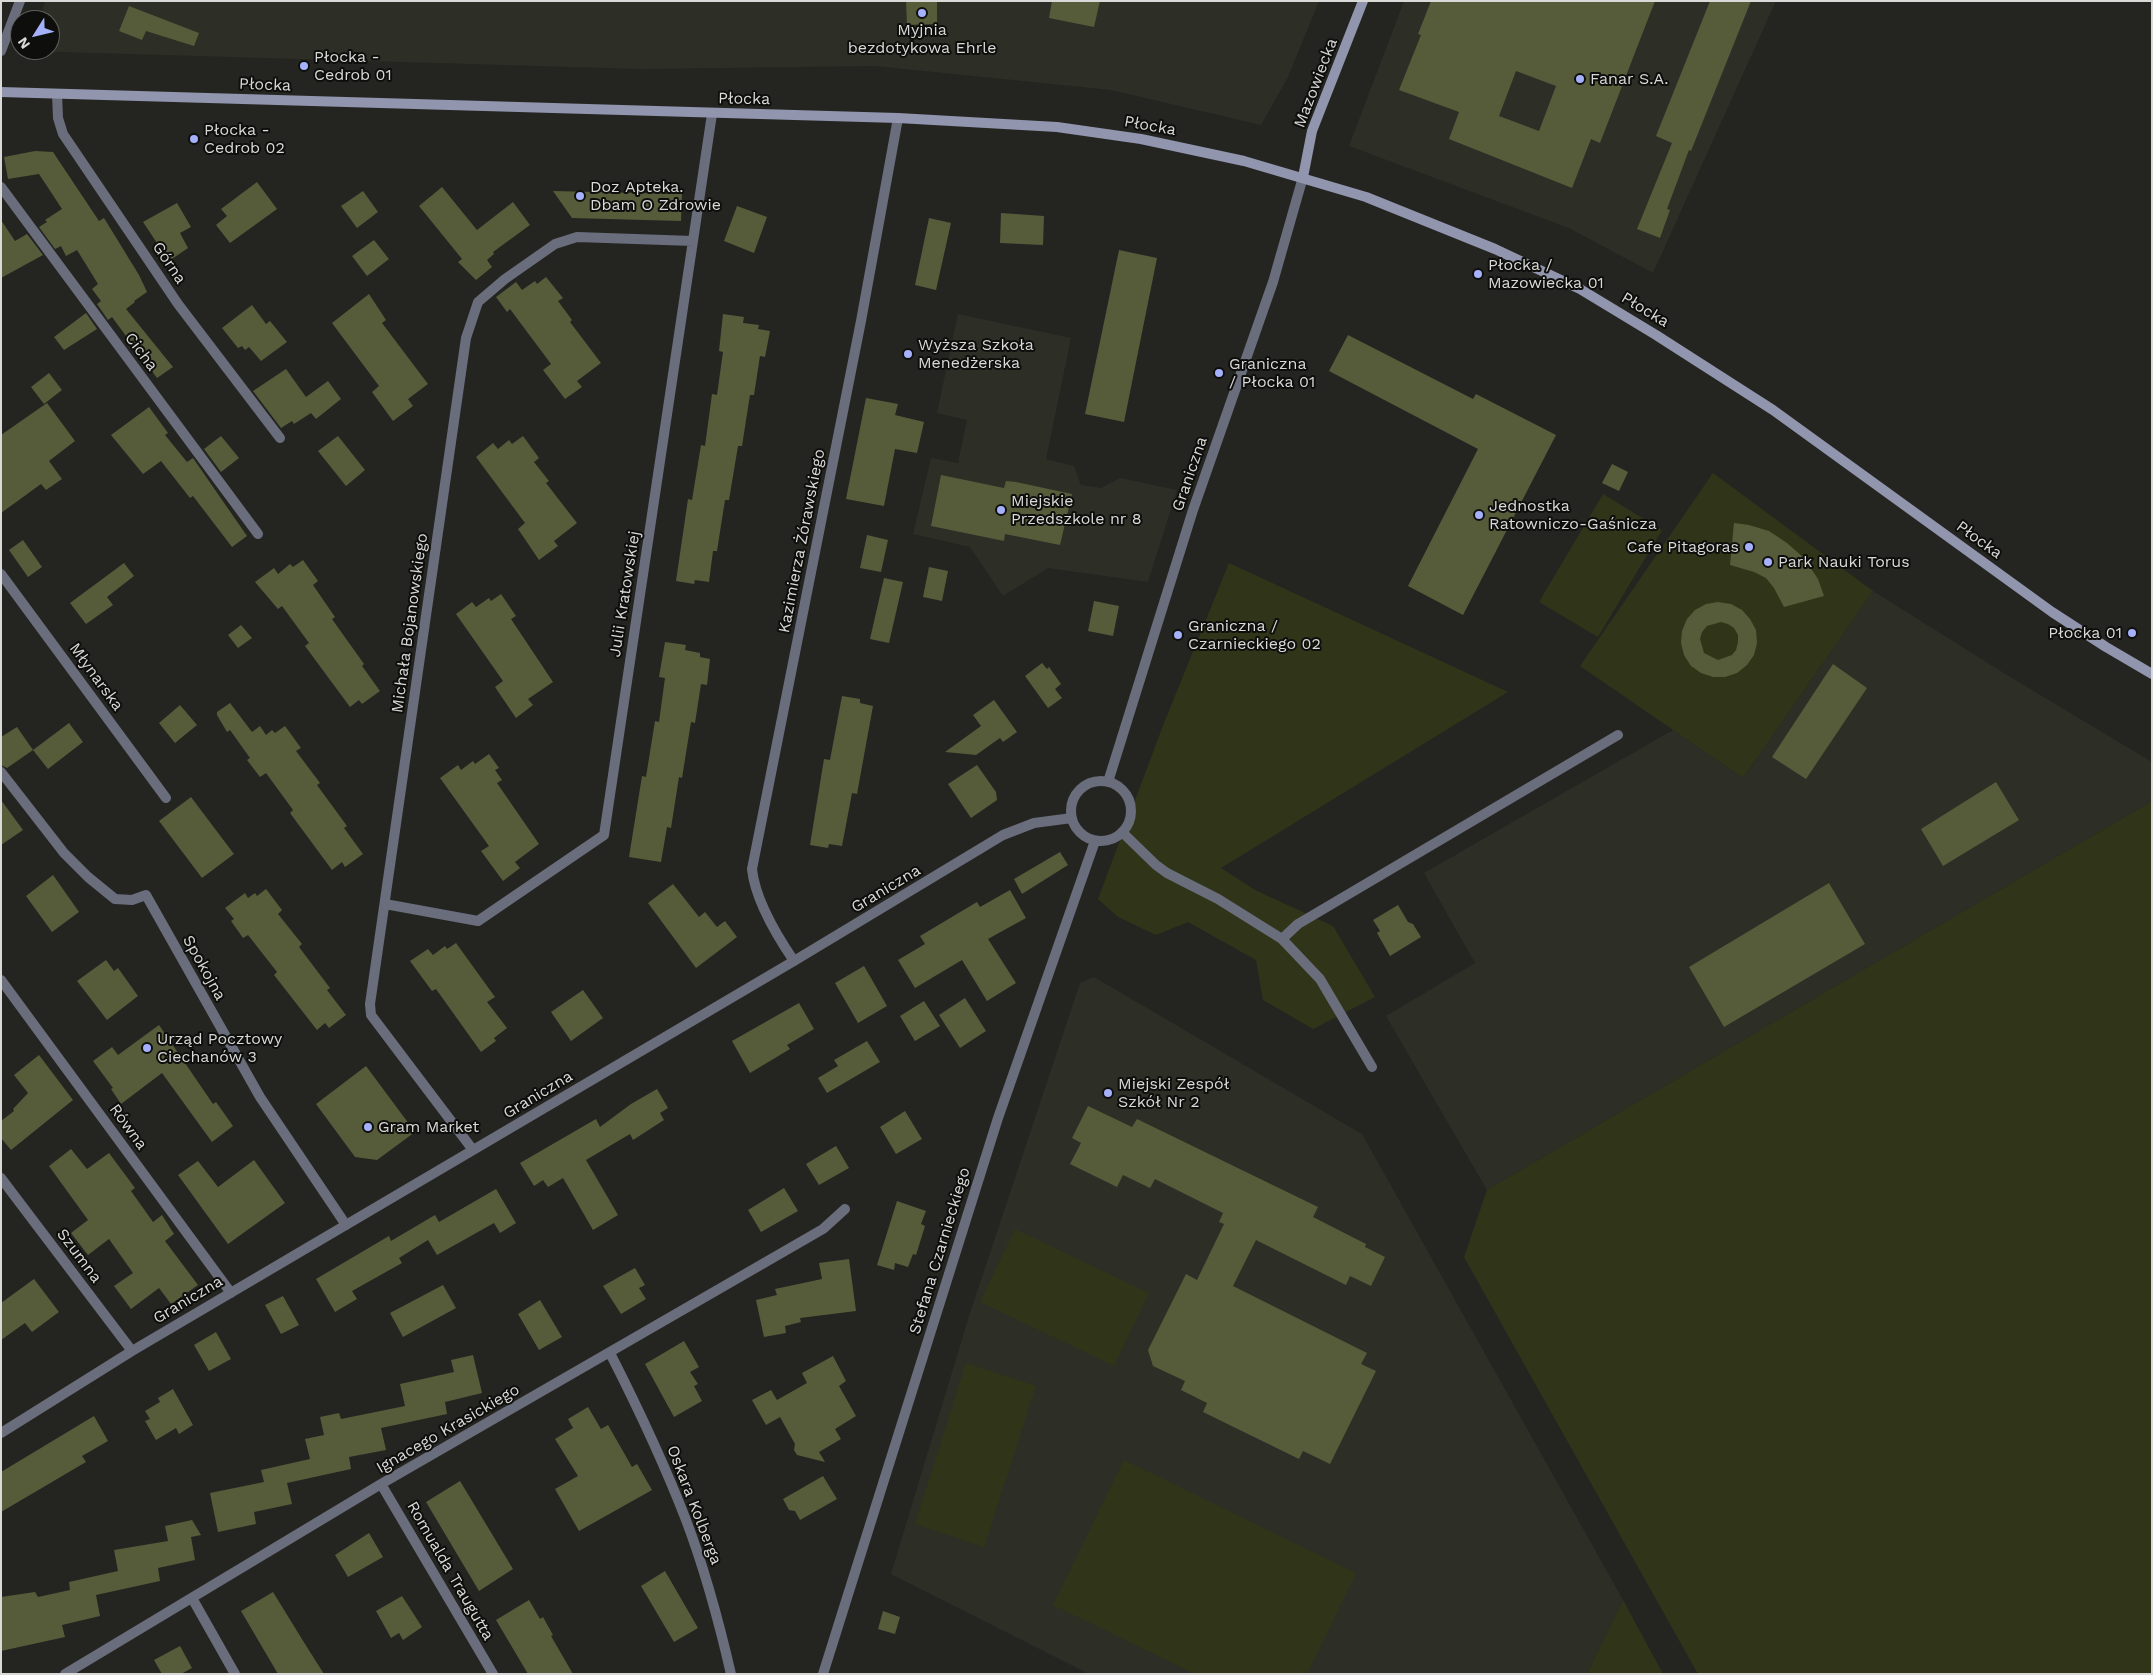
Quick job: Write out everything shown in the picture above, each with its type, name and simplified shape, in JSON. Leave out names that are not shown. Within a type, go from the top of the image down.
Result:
[{"type":"main road","name":"Mazowiecka","points":[[1303,177],[1312,132],[1363,1]]},
{"type":"main road","name":"Płocka","points":[[1,92],[898,118],[1057,127],[1132,137],[1244,161],[1366,197],[1495,249],[1580,289],[1656,334],[1773,410],[2052,612],[2106,648],[2152,674]]},
{"type":"street","points":[[1,51],[20,1]]},
{"type":"street","name":"Górna","points":[[57,94],[58,118],[63,134],[178,304],[280,438]]},
{"type":"street","name":"Julii Kratowskiej","points":[[385,904],[478,921],[604,835],[712,114]]},
{"type":"street","name":"Kazimierza Żórawskiego","points":[[794,962],[779,939],[754,881],[752,869],[861,321],[898,118]]},
{"type":"street","name":"Graniczna","points":[[1108,782],[1193,510],[1273,282],[1303,177]]},
{"type":"street","name":"Cicha","points":[[1,187],[258,534]]},
{"type":"street","name":"Michała Bojanowskiego","points":[[474,1150],[371,1015],[370,1004],[466,338],[478,302],[505,278],[555,244],[576,236],[693,241]]},
{"type":"street","name":"Młynarska","points":[[1,574],[166,798]]},
{"type":"street","points":[[1282,939],[1298,924],[1618,735]]},
{"type":"street","name":"Spokojna","points":[[1,772],[64,853],[88,877],[115,899],[132,900],[146,895],[260,1097],[346,1225]]},
{"type":"street","points":[[1092,782],[1108,782],[1121,789],[1130,806],[1128,824],[1115,838],[1095,841],[1078,832],[1072,818],[1072,803],[1076,794],[1083,787],[1092,782]]},
{"type":"street","name":"Graniczna","points":[[1,1434],[132,1351],[794,962],[1004,835],[1034,823],[1072,818]]},
{"type":"street","points":[[1122,832],[1167,872],[1218,898],[1282,939],[1320,978],[1372,1067]]},
{"type":"street","name":"Stefana Czarnieckiego","points":[[824,1674],[998,1118],[1095,841]]},
{"type":"street","name":"Równa","points":[[1,980],[231,1293]]},
{"type":"street","name":"Szumna","points":[[1,1178],[132,1351]]},
{"type":"street","name":"Ignacego Krasickiego","points":[[65,1674],[382,1484],[823,1229],[845,1209]]},
{"type":"street","name":"Oskara Kolberga","points":[[610,1353],[652,1437],[687,1521],[716,1609],[731,1674]]},
{"type":"street","name":"Romualda Traugutta","points":[[382,1484],[493,1674]]},
{"type":"street","points":[[192,1598],[235,1674]]},
{"type":"shaded area","points":[[45,1],[1319,1],[1288,77],[1261,125],[1111,90],[875,66],[641,69],[60,52],[60,10],[42,10]]},
{"type":"shaded area","points":[[1404,1],[1776,1],[1653,273],[1571,229],[1349,146]]},
{"type":"shaded area","points":[[958,314],[1071,338],[1046,459],[1074,466],[1081,485],[1101,488],[1120,478],[1177,490],[1148,582],[1048,568],[1003,596],[970,547],[913,534],[931,458],[958,463],[967,420],[937,413]]},
{"type":"shaded area","points":[[1873,591],[2007,675],[2152,762],[2152,801],[1487,1190],[1386,1016],[1475,963],[1424,873],[1673,730],[1743,778]]},
{"type":"shaded area","points":[[1094,977],[1362,1134],[1623,1600],[1587,1674],[1089,1674],[891,1574],[969,1316],[1080,983]]},
{"type":"green space","points":[[1713,473],[1873,591],[1743,778],[1580,666]]},
{"type":"green space","points":[[1603,494],[1662,530],[1598,637],[1539,602]]},
{"type":"green space","points":[[1229,563],[1508,692],[1221,868],[1255,890],[1333,926],[1375,997],[1313,1029],[1263,1000],[1256,960],[1188,922],[1156,935],[1118,917],[1098,899],[1164,723]]},
{"type":"green space","points":[[2152,801],[2152,1674],[1698,1674],[1464,1257],[1487,1190]]},
{"type":"green space","points":[[1015,1229],[1149,1293],[1114,1366],[980,1302]]},
{"type":"green space","points":[[966,1363],[1036,1386],[984,1547],[915,1524]]},
{"type":"green space","points":[[1124,1460],[1356,1573],[1307,1674],[1195,1674],[1053,1605]]},
{"type":"green space","points":[[1623,1600],[1663,1674],[1587,1674]]},
{"type":"building","name":"Myjnia bezdotykowa Ehrle","points":[[906,1],[937,1],[937,24],[907,25]]},
{"type":"building","points":[[1052,1],[1100,1],[1094,27],[1049,18]]},
{"type":"building","points":[[1431,1],[1655,1],[1600,143],[1591,139],[1572,188],[1449,139],[1459,112],[1399,90],[1421,35],[1418,34]],"holes":[[[1516,71],[1556,86],[1539,131],[1499,116]]]},
{"type":"building","points":[[1710,1],[1751,1],[1691,151],[1689,150],[1667,209],[1670,210],[1660,238],[1637,229],[1672,143],[1656,136]]},
{"type":"building","points":[[129,6],[199,33],[194,46],[146,31],[142,40],[119,31]]},
{"type":"building","points":[[35,151],[53,152],[99,221],[104,218],[139,275],[147,292],[126,309],[173,367],[157,378],[112,317],[108,320],[97,304],[101,301],[92,289],[98,284],[77,250],[66,256],[61,246],[55,249],[39,227],[47,222],[45,220],[62,209],[39,174],[8,179],[4,157]]},
{"type":"building","points":[[257,182],[277,209],[230,243],[216,225],[227,216],[221,209]]},
{"type":"building","points":[[442,187],[477,230],[513,202],[530,225],[493,252],[494,254],[487,260],[492,267],[476,280],[458,262],[462,259],[419,206]]},
{"type":"building","points":[[363,191],[378,212],[357,228],[341,206]]},
{"type":"building","points":[[553,191],[682,194],[681,221],[572,218]]},
{"type":"building","points":[[177,203],[191,227],[180,233],[188,248],[169,261],[143,222]]},
{"type":"building","points":[[737,206],[767,217],[754,253],[724,241]]},
{"type":"building","points":[[1001,213],[1044,216],[1043,245],[1000,243]]},
{"type":"building","points":[[929,218],[951,223],[936,290],[915,285]]},
{"type":"building","points":[[1,220],[15,241],[27,234],[43,255],[1,278]]},
{"type":"building","points":[[374,240],[389,259],[367,276],[352,256]]},
{"type":"building","points":[[1119,250],[1157,258],[1124,422],[1085,414]]},
{"type":"building","points":[[546,277],[563,298],[558,301],[572,320],[570,322],[601,363],[577,381],[582,387],[565,399],[543,370],[551,364],[510,309],[507,312],[496,297],[516,282],[522,290],[535,281],[537,284]]},
{"type":"building","points":[[369,294],[386,320],[382,323],[428,384],[408,399],[413,406],[393,421],[372,392],[379,386],[332,323]]},
{"type":"building","points":[[252,305],[266,324],[270,321],[287,342],[261,361],[249,347],[245,350],[242,346],[238,348],[222,328]]},
{"type":"building","points":[[86,313],[97,329],[64,350],[54,337]]},
{"type":"building","points":[[723,314],[744,317],[743,323],[759,325],[758,329],[770,331],[765,357],[760,356],[754,395],[750,395],[742,446],[738,446],[729,500],[725,500],[717,551],[713,551],[709,582],[695,580],[694,584],[676,581],[688,499],[692,500],[701,445],[705,446],[712,394],[717,395],[723,352],[719,351]]},
{"type":"building","name":"Jednostka Ratowniczo-Gaśnicza","points":[[1348,335],[1473,399],[1476,394],[1556,435],[1463,615],[1408,586],[1478,449],[1329,371]]},
{"type":"building","points":[[286,369],[306,397],[328,381],[341,399],[316,419],[311,413],[294,424],[292,421],[281,428],[253,391]]},
{"type":"building","points":[[49,373],[62,390],[44,404],[31,387]]},
{"type":"building","points":[[866,398],[898,404],[895,415],[924,422],[917,453],[895,449],[884,506],[846,499]]},
{"type":"building","points":[[47,403],[75,441],[49,461],[62,479],[46,490],[41,484],[1,513],[1,435]]},
{"type":"building","points":[[149,407],[168,433],[165,435],[187,462],[193,458],[247,536],[232,547],[193,496],[190,498],[161,461],[143,474],[111,435]]},
{"type":"building","points":[[221,436],[239,458],[221,472],[204,449]]},
{"type":"building","points":[[338,436],[365,470],[346,486],[318,451]]},
{"type":"building","points":[[523,436],[539,458],[534,462],[549,481],[546,483],[577,523],[554,541],[558,546],[539,560],[518,529],[525,523],[476,457],[493,443],[498,449],[509,440],[512,444]]},
{"type":"building","points":[[1612,464],[1628,472],[1619,491],[1602,483]]},
{"type":"building","name":"Miejskie Przedszkole nr 8","points":[[941,475],[1004,488],[1006,481],[1016,482],[1072,494],[1060,545],[1005,534],[1004,541],[931,526]]},
{"type":"building","name":"Park Nauki Torus","points":[[1734,523],[1769,531],[1787,543],[1804,558],[1818,579],[1824,596],[1784,607],[1774,588],[1766,578],[1754,572],[1730,565]]},
{"type":"building","points":[[867,535],[888,540],[881,572],[860,568]]},
{"type":"building","points":[[23,540],[42,567],[28,577],[9,550]]},
{"type":"building","points":[[303,560],[318,581],[313,585],[335,617],[332,619],[364,664],[362,666],[380,691],[362,704],[359,700],[350,707],[305,646],[309,643],[282,606],[278,609],[255,582],[274,568],[278,574],[290,564],[293,567]]},
{"type":"building","points":[[124,563],[134,576],[107,597],[113,605],[86,624],[70,603]]},
{"type":"building","points":[[929,567],[948,571],[942,601],[923,597]]},
{"type":"building","points":[[884,578],[903,582],[889,643],[870,639]]},
{"type":"building","points":[[501,594],[516,616],[511,619],[553,682],[528,699],[533,705],[516,718],[495,687],[503,681],[456,614],[472,602],[476,607],[489,598],[491,601]]},
{"type":"building","points":[[1094,601],[1119,606],[1113,636],[1088,631]]},
{"type":"building","points":[[1718,602],[1731,604],[1742,610],[1756,630],[1757,643],[1754,655],[1747,665],[1737,673],[1725,677],[1713,677],[1701,673],[1691,666],[1684,655],[1681,643],[1682,631],[1687,619],[1695,610],[1706,604]],"holes":[[[1721,622],[1734,628],[1738,635],[1736,650],[1732,655],[1718,660],[1704,653],[1700,639],[1702,632],[1707,626]]]},
{"type":"building","points":[[241,625],[252,638],[238,648],[228,635]]},
{"type":"building","points":[[665,642],[686,645],[685,650],[700,653],[700,657],[710,659],[707,685],[701,684],[695,723],[691,722],[682,778],[679,777],[671,828],[667,827],[661,862],[629,857],[642,776],[646,777],[655,721],[659,722],[665,678],[659,677]]},
{"type":"building","points":[[1042,663],[1047,669],[1049,667],[1061,684],[1055,689],[1062,698],[1048,708],[1025,676]]},
{"type":"building","points":[[1833,664],[1867,688],[1806,779],[1772,757]]},
{"type":"building","points":[[842,696],[860,699],[860,703],[873,706],[857,794],[852,793],[842,846],[829,844],[828,848],[810,845],[824,759],[830,760]]},
{"type":"building","points":[[994,700],[1017,732],[1003,742],[1000,738],[976,755],[945,752],[981,726],[973,715]]},
{"type":"building","points":[[230,703],[252,732],[260,726],[266,735],[272,730],[275,733],[285,726],[301,748],[296,751],[320,783],[317,785],[347,826],[344,828],[363,854],[345,867],[342,862],[332,870],[290,813],[293,810],[266,773],[260,777],[247,760],[250,758],[230,730],[227,732],[217,712]]},
{"type":"building","points":[[180,705],[197,725],[175,743],[159,723]]},
{"type":"building","points":[[69,723],[83,742],[48,769],[33,750]]},
{"type":"building","points":[[17,727],[33,750],[7,768],[1,765],[1,737]]},
{"type":"building","points":[[489,754],[499,768],[495,770],[502,780],[497,783],[539,844],[515,862],[520,868],[503,881],[481,851],[489,846],[440,778],[458,765],[461,770],[473,761],[475,764]]},
{"type":"building","points":[[977,765],[996,792],[997,800],[971,818],[948,784]]},
{"type":"building","points":[[1996,782],[2019,820],[1943,866],[1921,829]]},
{"type":"building","points":[[191,797],[234,854],[202,878],[159,821]]},
{"type":"building","points":[[1,800],[23,830],[1,845]]},
{"type":"building","points":[[1060,852],[1068,865],[1022,894],[1014,879]]},
{"type":"building","points":[[53,875],[79,912],[52,932],[26,896]]},
{"type":"building","points":[[1829,883],[1865,944],[1724,1027],[1689,967]]},
{"type":"building","points":[[673,884],[699,917],[705,912],[717,927],[725,921],[737,937],[696,968],[648,903]]},
{"type":"building","points":[[266,889],[282,910],[278,914],[302,944],[299,947],[330,988],[327,990],[346,1015],[329,1028],[325,1023],[317,1030],[274,975],[277,972],[248,935],[243,938],[231,921],[234,919],[225,908],[245,893],[248,898],[255,893],[257,896]]},
{"type":"building","points":[[1010,890],[1026,918],[988,939],[1016,983],[987,1001],[962,960],[915,988],[898,960],[925,944],[920,936],[977,902],[980,907]]},
{"type":"building","points":[[1398,905],[1408,922],[1413,924],[1421,937],[1390,956],[1377,933],[1380,931],[1373,920]]},
{"type":"building","points":[[456,943],[495,997],[487,1002],[507,1028],[494,1038],[496,1041],[481,1052],[436,989],[432,991],[410,961],[428,949],[433,955],[445,946],[447,949]]},
{"type":"building","points":[[106,960],[114,971],[118,968],[138,996],[107,1020],[77,981]]},
{"type":"building","points":[[864,966],[887,1006],[858,1023],[835,983]]},
{"type":"building","points":[[583,990],[603,1018],[571,1041],[551,1012]]},
{"type":"building","points":[[965,998],[986,1031],[960,1048],[939,1015]]},
{"type":"building","points":[[924,1001],[940,1026],[915,1041],[900,1016]]},
{"type":"building","points":[[799,1003],[814,1029],[787,1045],[790,1049],[750,1073],[732,1041]]},
{"type":"building","points":[[159,1025],[213,1104],[216,1102],[233,1126],[212,1142],[162,1073],[121,1104],[111,1089],[113,1088],[93,1061],[112,1047],[118,1055]]},
{"type":"building","points":[[867,1041],[880,1062],[827,1093],[818,1078],[838,1066],[834,1060]]},
{"type":"building","points":[[39,1055],[73,1100],[11,1150],[1,1138],[1,1121],[14,1111],[13,1109],[28,1093],[14,1075]]},
{"type":"building","points":[[366,1066],[415,1132],[377,1160],[355,1157],[316,1104]]},
{"type":"building","points":[[657,1089],[668,1108],[660,1113],[664,1120],[633,1140],[630,1134],[586,1160],[618,1215],[593,1230],[563,1178],[548,1187],[543,1180],[534,1186],[520,1163],[596,1119],[600,1127],[631,1104]]},
{"type":"building","points":[[1088,1106],[1132,1127],[1137,1119],[1318,1207],[1313,1217],[1366,1244],[1365,1247],[1385,1257],[1371,1286],[1350,1276],[1346,1285],[1256,1240],[1233,1286],[1367,1353],[1361,1364],[1376,1371],[1330,1464],[1303,1451],[1299,1459],[1203,1412],[1207,1403],[1181,1390],[1185,1381],[1153,1366],[1148,1350],[1186,1274],[1197,1280],[1224,1224],[1219,1222],[1223,1213],[1155,1179],[1150,1188],[1123,1175],[1117,1187],[1070,1164],[1081,1143],[1072,1138]]},
{"type":"building","points":[[905,1111],[922,1139],[896,1154],[880,1127]]},
{"type":"building","points":[[836,1146],[849,1168],[819,1185],[806,1164]]},
{"type":"building","points":[[71,1149],[87,1169],[109,1153],[135,1188],[131,1191],[153,1222],[162,1215],[174,1234],[165,1241],[198,1285],[171,1304],[159,1288],[131,1309],[114,1286],[133,1273],[109,1239],[88,1255],[71,1233],[88,1220],[49,1166]]},
{"type":"building","points":[[254,1160],[285,1203],[228,1244],[178,1175],[198,1161],[218,1187]]},
{"type":"building","points":[[784,1188],[798,1211],[761,1232],[748,1210]]},
{"type":"building","points":[[496,1189],[516,1223],[500,1233],[494,1223],[437,1255],[428,1240],[399,1258],[402,1263],[352,1291],[357,1299],[335,1312],[316,1279],[389,1236],[391,1241],[435,1215],[439,1222]]},
{"type":"building","points":[[897,1201],[926,1211],[921,1224],[925,1226],[916,1255],[913,1254],[908,1267],[895,1263],[894,1270],[877,1265]]},
{"type":"building","points":[[849,1259],[856,1311],[800,1318],[801,1322],[785,1326],[786,1333],[764,1337],[756,1300],[777,1295],[775,1289],[822,1279],[819,1263]]},
{"type":"building","points":[[635,1268],[645,1285],[639,1288],[646,1299],[621,1314],[603,1286]]},
{"type":"building","points":[[34,1279],[59,1312],[32,1332],[25,1323],[1,1340],[1,1303]]},
{"type":"building","points":[[443,1285],[456,1308],[403,1337],[390,1313]]},
{"type":"building","points":[[283,1296],[299,1325],[281,1334],[265,1305]]},
{"type":"building","points":[[540,1300],[562,1337],[539,1350],[518,1314]]},
{"type":"building","points":[[216,1332],[231,1359],[209,1371],[194,1345]]},
{"type":"building","points":[[684,1341],[699,1367],[690,1372],[698,1384],[694,1386],[702,1401],[674,1417],[645,1364]]},
{"type":"building","points":[[473,1355],[482,1393],[445,1402],[447,1414],[381,1428],[386,1450],[349,1457],[351,1469],[287,1483],[292,1504],[254,1512],[256,1524],[218,1532],[210,1493],[264,1482],[261,1470],[310,1459],[305,1439],[324,1435],[320,1417],[339,1413],[341,1419],[405,1406],[400,1384],[454,1372],[451,1360]]},
{"type":"building","points":[[833,1356],[846,1381],[839,1386],[856,1416],[835,1429],[841,1439],[819,1452],[825,1462],[797,1455],[794,1450],[795,1444],[780,1417],[766,1425],[752,1400],[771,1390],[777,1400],[807,1383],[802,1373]]},
{"type":"building","points":[[173,1389],[193,1425],[179,1434],[176,1428],[156,1440],[145,1421],[150,1419],[145,1411],[160,1402],[158,1398]]},
{"type":"building","points":[[588,1407],[601,1429],[608,1425],[632,1467],[637,1464],[652,1490],[579,1531],[555,1489],[578,1476],[555,1439],[573,1428],[568,1419]]},
{"type":"building","points":[[94,1416],[108,1441],[82,1456],[86,1462],[1,1512],[1,1472]]},
{"type":"building","points":[[823,1476],[837,1499],[800,1520],[795,1511],[789,1510],[783,1499]]},
{"type":"building","points":[[460,1481],[513,1569],[479,1591],[426,1502]]},
{"type":"building","points":[[192,1520],[201,1535],[191,1537],[195,1560],[158,1568],[160,1581],[96,1595],[100,1616],[62,1625],[65,1637],[1,1651],[1,1597],[35,1592],[38,1597],[70,1590],[69,1582],[118,1571],[114,1550],[168,1541],[165,1526]]},
{"type":"building","points":[[369,1533],[383,1557],[348,1577],[335,1555]]},
{"type":"building","points":[[665,1571],[698,1628],[674,1642],[641,1586]]},
{"type":"building","points":[[273,1592],[324,1674],[278,1674],[241,1611]]},
{"type":"building","points":[[402,1596],[422,1627],[403,1640],[399,1633],[391,1638],[376,1611]]},
{"type":"building","points":[[529,1600],[540,1619],[543,1617],[553,1635],[551,1636],[573,1674],[528,1674],[496,1620]]},
{"type":"building","points":[[883,1611],[900,1617],[895,1634],[878,1629]]},
{"type":"building","points":[[180,1646],[192,1668],[181,1674],[162,1674],[154,1660]]},
{"type":"place","name":"Myjnia bezdotykowa Ehrle","points":[[922,13]]},
{"type":"place","name":"Płocka - Cedrob 01","points":[[304,66]]},
{"type":"place","name":"Fanar S.A.","points":[[1580,79]]},
{"type":"place","name":"Płocka - Cedrob 02","points":[[194,139]]},
{"type":"place","name":"Doz Apteka. Dbam O Zdrowie","points":[[580,196]]},
{"type":"place","name":"Płocka / Mazowiecka 01","points":[[1478,274]]},
{"type":"place","name":"Wyższa Szkoła Menedżerska","points":[[908,354]]},
{"type":"place","name":"Graniczna / Płocka 01","points":[[1219,373]]},
{"type":"place","name":"Miejskie Przedszkole nr 8","points":[[1001,510]]},
{"type":"place","name":"Jednostka Ratowniczo-Gaśnicza","points":[[1479,515]]},
{"type":"place","name":"Cafe Pitagoras","points":[[1749,547]]},
{"type":"place","name":"Park Nauki Torus","points":[[1768,562]]},
{"type":"place","name":"Płocka 01","points":[[2132,633]]},
{"type":"place","name":"Graniczna / Czarnieckiego 02","points":[[1178,635]]},
{"type":"place","name":"Urząd Pocztowy Ciechanów 3","points":[[147,1048]]},
{"type":"place","name":"Miejski Zespół Szkół Nr 2","points":[[1108,1093]]},
{"type":"place","name":"Gram Market","points":[[368,1127]]}]
